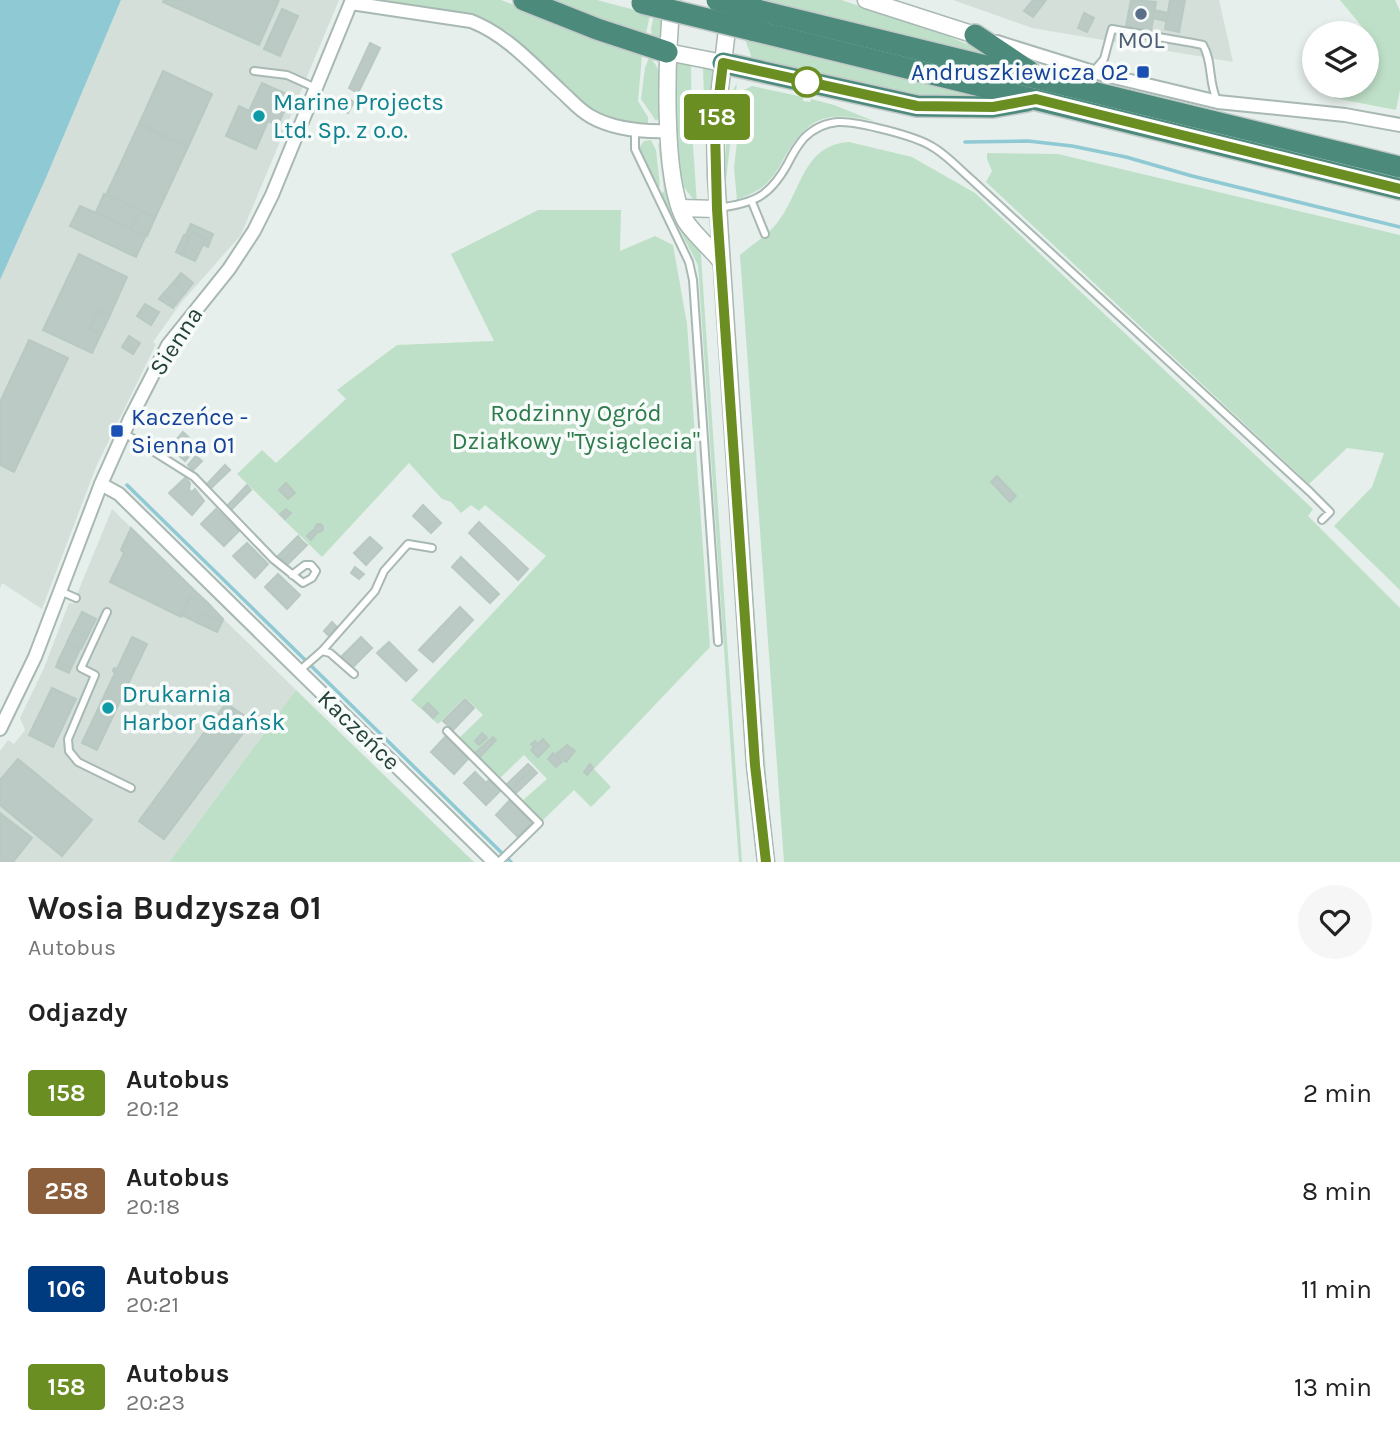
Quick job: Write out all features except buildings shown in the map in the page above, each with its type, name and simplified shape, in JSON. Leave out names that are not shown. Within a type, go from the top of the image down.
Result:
[{"type":"highway","points":[[524,0],[597,29],[667,52]]},
{"type":"highway","points":[[717,0],[755,20]]},
{"type":"highway","points":[[636,2],[755,20],[1039,90],[1400,189]]},
{"type":"highway","points":[[975,35],[1039,90],[1400,167]]},
{"type":"highway","points":[[723,63],[917,106],[993,107],[1039,90]]},
{"type":"street","points":[[672,0],[667,52],[673,178],[685,221],[720,260]]},
{"type":"street","points":[[731,0],[715,129],[717,209],[755,765],[766,862]]},
{"type":"street","points":[[866,0],[1093,72],[1218,102],[1345,115],[1400,125]]},
{"type":"street","points":[[352,2],[471,22],[485,27],[512,45],[590,116],[635,131],[670,131]]},
{"type":"street","name":"Sienna","points":[[0,729],[31,667],[101,484],[124,433],[167,345],[229,269],[254,232],[352,2]]},
{"type":"street","points":[[667,52],[723,63]]},
{"type":"street","points":[[680,208],[717,209]]},
{"type":"street","name":"Kaczeńce","points":[[101,484],[119,494],[301,669],[494,862]]},
{"type":"lane","points":[[1093,72],[1104,59],[1112,29],[1193,43],[1203,46],[1208,55],[1212,90],[1218,102]]},
{"type":"lane","points":[[254,71],[287,75],[316,89]]},
{"type":"lane","points":[[717,209],[752,202],[768,192],[804,138],[824,125],[836,122],[852,123],[920,139],[933,146],[1310,492],[1330,512],[1322,520]]},
{"type":"lane","points":[[635,131],[635,149],[689,262],[693,280],[718,642]]},
{"type":"lane","points":[[752,202],[765,234]]},
{"type":"lane","points":[[124,433],[194,478],[292,575]]},
{"type":"lane","points":[[301,669],[322,651],[375,591],[384,571],[408,544],[432,548]]},
{"type":"lane","points":[[60,591],[76,598]]},
{"type":"lane","points":[[107,612],[81,668],[96,675],[68,739],[69,751],[78,762],[131,788]]},
{"type":"lane","points":[[322,651],[330,653],[354,674]]},
{"type":"lane","points":[[447,731],[539,822],[500,862]]},
{"type":"shaded area","points":[[121,0],[339,0],[241,235],[180,304],[153,342],[156,344],[96,467],[42,609],[2,583],[0,589],[0,280]]},
{"type":"shaded area","points":[[953,0],[1219,0],[1233,62],[1032,28]]},
{"type":"shaded area","points":[[112,509],[296,690],[169,862],[0,862],[0,751],[8,740],[14,744],[25,730],[20,718],[44,668],[69,603],[73,604]]},
{"type":"green space","points":[[388,0],[501,0],[642,55],[638,101],[648,117],[648,125],[616,119],[585,105],[508,32],[482,17],[387,4]]},
{"type":"green space","points":[[544,0],[597,0],[650,14],[645,39]]},
{"type":"green space","points":[[752,0],[841,0],[931,29],[1007,61]]},
{"type":"green space","points":[[1340,0],[1395,0],[1400,11],[1400,90],[1396,110],[1334,98],[1379,98],[1379,21],[1357,21]]},
{"type":"green space","points":[[654,15],[663,17],[661,43],[652,36]]},
{"type":"green space","points":[[745,37],[993,97],[983,100],[906,95],[752,63]]},
{"type":"green space","points":[[649,57],[658,69],[661,84],[660,117],[656,121],[641,99]]},
{"type":"green space","points":[[675,61],[691,65],[697,204],[682,185],[678,164]]},
{"type":"green space","points":[[703,67],[714,68],[707,130],[705,130]]},
{"type":"green space","points":[[737,83],[725,197],[722,184],[731,94]]},
{"type":"green space","points":[[752,86],[803,97],[803,101],[810,102],[811,99],[834,105],[874,121],[831,117],[811,125],[793,144],[768,181],[758,190],[737,200],[734,168],[742,97],[744,90]]},
{"type":"green space","points":[[651,140],[656,150],[660,186],[657,188],[639,148],[644,141]]},
{"type":"green space","points":[[849,142],[912,157],[975,193],[1313,509],[1308,516],[1400,608],[1400,862],[784,862],[740,255],[777,223],[812,161],[833,145]]},
{"type":"green space","points":[[658,143],[662,147],[700,241],[742,862],[739,862],[734,797],[698,265],[661,194],[664,191]]},
{"type":"green space","points":[[987,153],[1058,154],[1400,235],[1400,590],[1334,526],[1372,487],[1384,453],[1347,448],[1309,484],[986,182],[992,171]]},
{"type":"green space","name":"Rodzinny Ogród Działkowy \"Tysiąclecia\"","points":[[538,210],[621,210],[620,251],[655,236],[673,245],[687,324],[710,647],[594,769],[611,787],[591,807],[574,790],[542,821],[522,801],[547,779],[524,755],[499,779],[458,739],[483,715],[465,697],[438,724],[411,700],[546,556],[485,505],[479,511],[471,505],[461,513],[451,502],[442,499],[409,463],[322,557],[237,474],[262,450],[276,463],[346,399],[337,390],[397,345],[494,341],[451,254]]},
{"type":"green space","points":[[726,218],[768,800],[766,804],[774,862],[764,797],[724,223]]},
{"type":"green space","points":[[296,690],[474,862],[169,862]]},
{"type":"water","points":[[0,0],[121,0],[0,280]]},
{"type":"waterway","points":[[965,142],[1028,141],[1072,146],[1126,157],[1400,227]]},
{"type":"waterway","points":[[127,485],[511,862]]},
{"type":"bus line","name":"158","points":[[766,862],[755,765],[717,209],[715,129],[723,63],[917,106],[993,107],[1036,99],[1400,189]]},
{"type":"place","name":"MOL","points":[[1141,14]]},
{"type":"place","name":"Andruszkiewicza 02","points":[[1143,72]]},
{"type":"place","name":"Marine Projects Ltd. Sp. z o.o.","points":[[259,116]]},
{"type":"place","name":"Kaczeńce - Sienna 01","points":[[117,431]]},
{"type":"place","name":"Drukarnia Harbor Gdańsk","points":[[108,708]]}]
